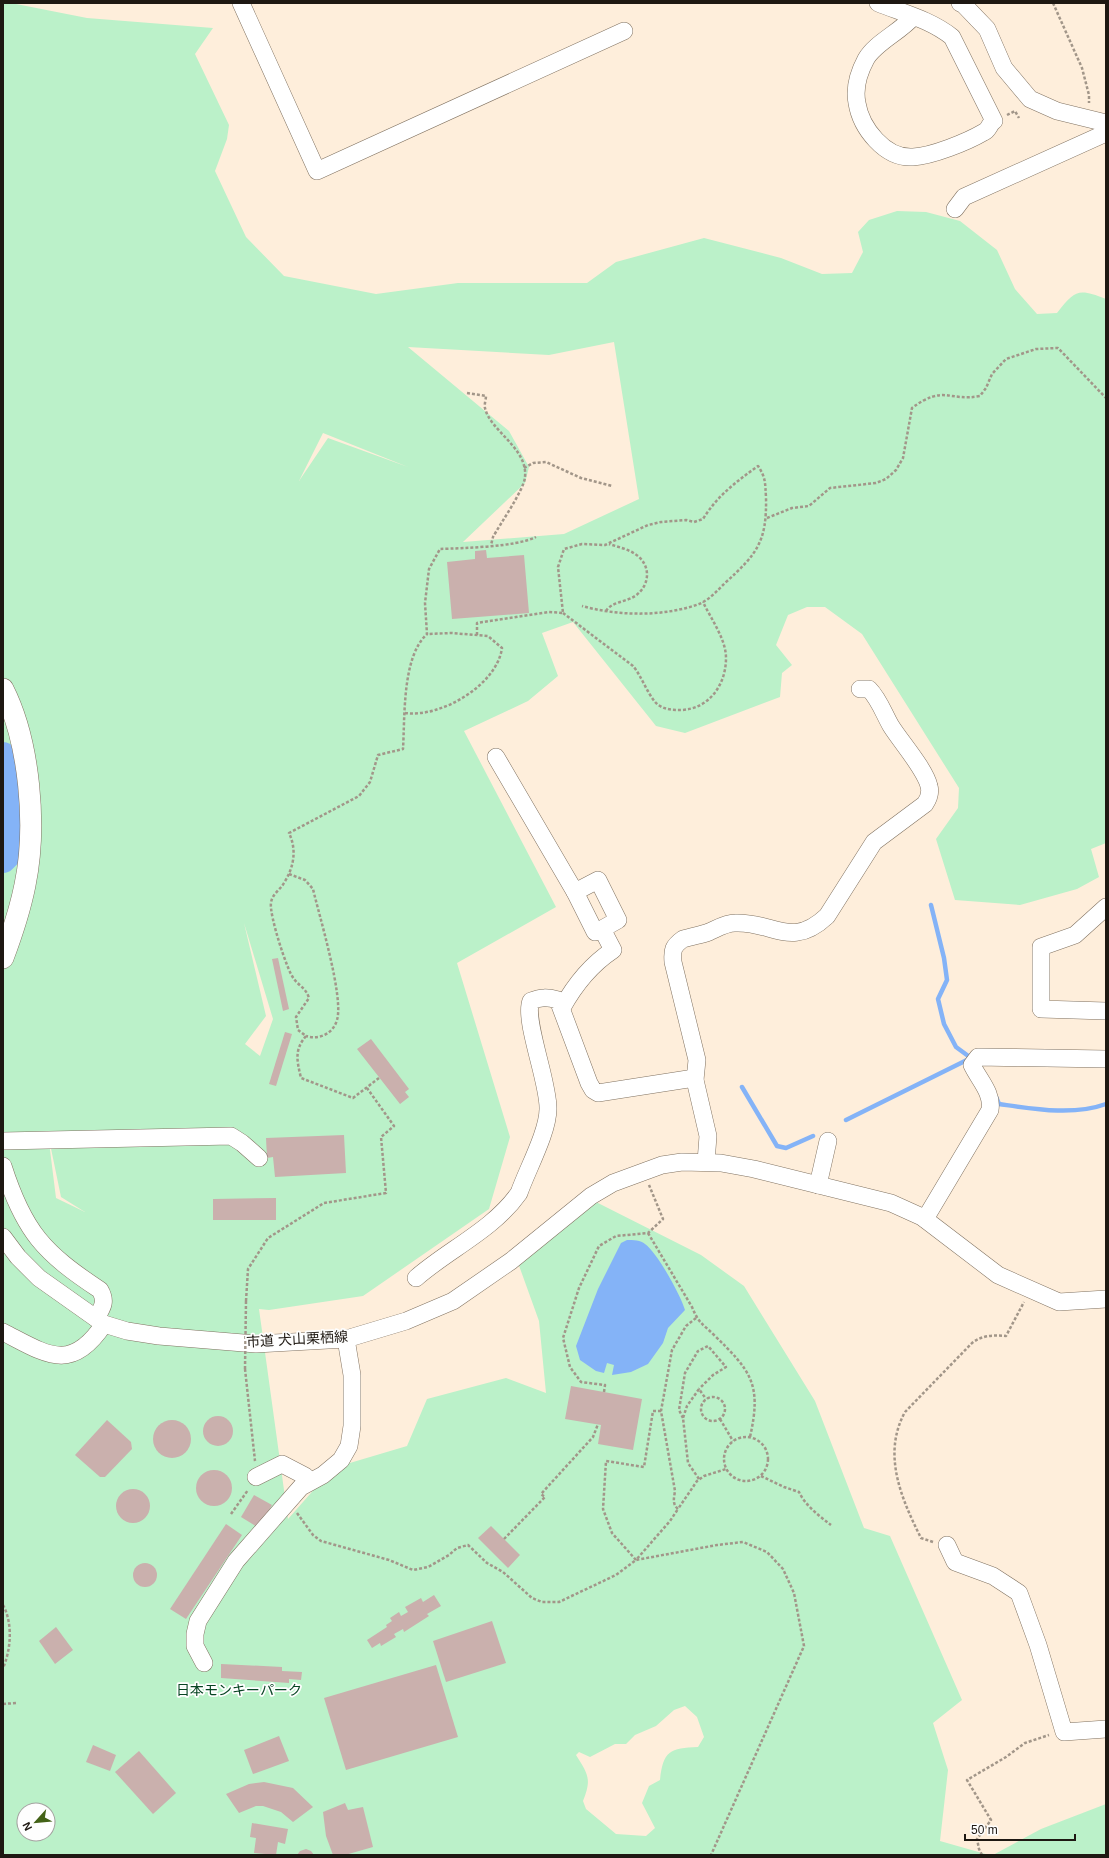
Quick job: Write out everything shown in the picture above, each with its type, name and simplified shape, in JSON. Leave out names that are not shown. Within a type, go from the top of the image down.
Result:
[{"type":"main road","points":[[3,689],[11,705],[25,756],[32,824],[26,884],[12,935],[3,958]]},
{"type":"street","points":[[241,3],[317,171],[624,31]]},
{"type":"street","points":[[878,3],[940,27],[952,37],[994,121],[986,132],[939,151],[912,158],[892,153],[872,135],[861,116],[856,96],[860,71],[871,51],[906,25],[913,17]]},
{"type":"street","points":[[960,3],[964,5],[987,29],[1004,68],[1030,99],[1057,111],[1106,123]]},
{"type":"street","points":[[955,209],[964,197],[1106,133]]},
{"type":"street","points":[[714,1162],[695,1080],[697,1060],[673,962],[672,950],[676,944],[683,939],[733,923],[744,923],[798,933],[818,925],[827,916],[874,842],[925,804],[930,795],[930,786],[924,775],[891,726],[874,695],[869,689],[860,689]]},
{"type":"street","points":[[496,757],[575,892],[595,932],[618,920],[598,880],[575,892]]},
{"type":"street","points":[[1106,907],[1075,935],[1041,948],[1041,1009],[1106,1011]]},
{"type":"street","points":[[562,1008],[568,997],[589,972],[602,958],[613,950],[602,929]]},
{"type":"street","points":[[416,1278],[433,1263],[476,1235],[505,1210],[519,1193],[546,1128],[548,1110],[546,1085],[528,1008],[530,1001],[549,997],[558,1000],[589,1083],[593,1090],[598,1093],[688,1079],[695,1080]]},
{"type":"street","points":[[925,1219],[990,1110],[992,1101],[989,1093],[972,1065],[978,1056],[1106,1059]]},
{"type":"street","points":[[3,1141],[230,1136],[242,1143],[259,1158]]},
{"type":"street","points":[[818,1185],[828,1141]]},
{"type":"street","name":"市道 犬山栗栖線","points":[[3,1238],[18,1257],[38,1278],[100,1321],[127,1331],[159,1336],[256,1344],[346,1338],[406,1321],[453,1301],[511,1261],[591,1196],[613,1183],[662,1165],[682,1162],[714,1162],[754,1169],[890,1203],[925,1219],[998,1275],[1030,1290],[1059,1302],[1106,1299]]},
{"type":"street","points":[[3,1166],[22,1216],[38,1240],[54,1258],[100,1290],[104,1298],[100,1321],[92,1341],[77,1351],[63,1356],[46,1354],[3,1332]]},
{"type":"street","points":[[204,1663],[195,1646],[195,1634],[198,1621],[236,1561],[301,1487],[323,1475],[341,1460],[349,1446],[352,1426],[352,1375],[346,1338]]},
{"type":"street","points":[[256,1477],[282,1464],[305,1476],[310,1481]]},
{"type":"street","points":[[947,1545],[954,1562],[993,1576],[1019,1593],[1038,1645],[1064,1732],[1106,1729]]},
{"type":"path","points":[[1052,3],[1082,68],[1089,95],[1089,120]]},
{"type":"path","points":[[767,518],[792,508],[809,506],[830,488],[876,483],[886,479],[896,470],[903,458],[912,408],[923,400],[936,395],[947,394],[970,398],[980,396],[986,388],[992,374],[1006,359],[1036,349],[1058,348],[1106,398]]},
{"type":"path","points":[[467,394],[486,396],[485,408],[490,417],[519,453],[524,468],[524,482],[493,537],[491,546]]},
{"type":"path","points":[[524,468],[533,463],[546,462],[581,478],[612,486]]},
{"type":"path","points":[[563,613],[558,567],[564,548],[582,544],[609,544],[648,525],[676,521],[694,522],[704,519],[712,505],[740,478],[758,466],[765,477],[767,518],[759,546],[741,569],[703,602],[674,610],[644,613],[606,611],[582,606]]},
{"type":"path","points":[[427,634],[425,603],[429,569],[440,549],[491,546],[536,537]]},
{"type":"path","points":[[606,611],[608,606],[635,596],[641,591],[647,579],[647,571],[641,558],[629,550],[609,544]]},
{"type":"path","points":[[477,635],[477,623],[549,612],[563,613],[633,666],[640,674],[659,706],[672,710],[684,710],[698,707],[714,694],[721,684],[725,668],[726,657],[723,642],[703,602]]},
{"type":"path","points":[[288,874],[305,880],[313,889],[337,994],[339,1009],[337,1020],[330,1032],[321,1037],[306,1036],[298,1030],[296,1017],[309,998],[307,991],[293,979],[272,919],[271,903],[274,893],[284,883],[288,874],[294,862],[294,843],[289,833],[359,796],[370,782],[378,755],[403,748],[405,713],[412,660],[420,641],[427,634],[452,633],[488,636],[502,648],[500,659],[478,689],[437,709],[422,713],[405,713]]},
{"type":"path","points":[[306,1036],[298,1045],[298,1062],[301,1078],[353,1098],[379,1078]]},
{"type":"path","points":[[231,1514],[256,1477],[246,1370],[246,1301],[248,1269],[268,1238],[324,1203],[386,1193],[381,1137],[394,1126],[367,1088]]},
{"type":"path","points":[[604,1392],[605,1385],[581,1382],[570,1367],[563,1338],[579,1288],[599,1246],[616,1236],[648,1233],[663,1219],[647,1178]]},
{"type":"path","points":[[648,1233],[692,1307],[696,1318],[732,1352],[748,1375],[754,1388],[755,1399],[750,1437]]},
{"type":"path","points":[[947,1545],[925,1541],[920,1538],[913,1523],[895,1472],[893,1461],[895,1440],[900,1420],[905,1412],[975,1340],[979,1337],[994,1335],[1006,1336],[1030,1290]]},
{"type":"path","points":[[678,1509],[673,1501],[675,1491],[661,1412],[672,1350],[686,1326],[696,1318]]},
{"type":"path","points":[[683,1418],[687,1406],[699,1389],[713,1375],[726,1367],[708,1346],[698,1352],[685,1373],[679,1410],[683,1418],[688,1463],[699,1479]]},
{"type":"path","points":[[699,1389],[706,1399]]},
{"type":"path","points":[[717,1397],[723,1402],[725,1409],[720,1419],[712,1420],[705,1417],[702,1406],[706,1399],[717,1397]]},
{"type":"path","points":[[636,1560],[612,1533],[603,1509],[606,1461],[644,1467],[653,1411],[661,1412]]},
{"type":"path","points":[[720,1419],[733,1441]]},
{"type":"path","points":[[504,1539],[544,1497],[540,1494],[593,1436],[598,1424]]},
{"type":"path","points":[[743,1437],[750,1437],[762,1444],[769,1456],[769,1464],[762,1476],[749,1482],[741,1482],[730,1475],[726,1469],[724,1455],[726,1449],[733,1441],[743,1437]]},
{"type":"path","points":[[288,1501],[313,1535],[320,1541],[389,1560],[414,1570],[428,1567],[450,1555],[457,1548],[468,1545],[487,1563],[503,1572],[532,1598],[542,1602],[559,1602],[616,1575],[636,1560],[670,1521],[699,1479],[726,1469]]},
{"type":"path","points":[[762,1476],[784,1488],[799,1492],[801,1498],[831,1525]]},
{"type":"path","points":[[636,1560],[743,1542],[767,1552],[783,1570],[794,1592],[804,1646],[711,1855]]},
{"type":"path","points":[[3,1606],[8,1614],[10,1635],[7,1659],[3,1668]]},
{"type":"path","points":[[3,1704],[16,1703]]},
{"type":"path","points":[[982,1855],[977,1840],[991,1820],[967,1780],[1006,1757],[1025,1743],[1064,1732]]},
{"type":"green space","name":"日本モンキーパーク","points":[[3,3],[11,3],[87,18],[213,28],[195,54],[229,125],[227,139],[215,171],[246,237],[284,276],[376,294],[458,283],[587,283],[616,262],[704,238],[781,258],[822,274],[852,273],[863,252],[858,232],[869,220],[897,211],[926,212],[960,221],[997,250],[1015,289],[1037,314],[1057,313],[1068,300],[1078,293],[1089,293],[1106,299],[1106,843],[1091,849],[1099,877],[1077,889],[1020,905],[955,900],[936,839],[958,808],[959,788],[862,634],[825,607],[807,607],[788,615],[776,645],[792,665],[782,673],[780,697],[685,733],[656,726],[573,622],[542,633],[558,676],[528,701],[464,731],[556,907],[457,963],[510,1137],[489,1209],[363,1296],[269,1310],[259,1309],[288,1519],[333,1468],[407,1446],[427,1399],[506,1378],[546,1393],[539,1321],[517,1260],[594,1201],[701,1255],[744,1286],[815,1401],[864,1528],[890,1536],[962,1700],[933,1723],[948,1770],[940,1841],[989,1855],[3,1855],[3,843],[8,831],[7,775],[3,767]],"holes":[[[614,342],[639,499],[564,534],[463,542],[525,483],[529,467],[509,431],[408,347],[549,355]],[[323,433],[408,467],[328,438],[299,481]],[[244,923],[273,1019],[260,1056],[245,1044],[266,1016]],[[48,1134],[61,1197],[85,1212],[56,1198]],[[685,1706],[697,1717],[704,1737],[698,1747],[681,1748],[670,1753],[663,1763],[660,1780],[649,1786],[642,1803],[655,1828],[646,1836],[616,1834],[586,1809],[583,1801],[588,1782],[586,1772],[576,1755],[579,1752],[590,1757],[615,1744],[626,1744],[635,1735],[656,1726],[674,1710]]]},
{"type":"green space","points":[[1106,1804],[1106,1855],[993,1855],[1041,1829]]},
{"type":"water","points":[[627,1240],[637,1240],[645,1244],[656,1256],[679,1295],[685,1310],[668,1328],[663,1343],[648,1364],[631,1372],[612,1375],[614,1365],[607,1363],[604,1373],[596,1371],[580,1360],[576,1346],[598,1289],[621,1243]]},
{"type":"building","points":[[486,550],[487,558],[524,555],[529,613],[452,619],[447,562],[475,559],[475,551]]},
{"type":"building","points":[[278,958],[289,1009],[283,1011],[272,959]]},
{"type":"building","points":[[285,1032],[292,1034],[276,1086],[269,1084]]},
{"type":"building","points":[[371,1039],[409,1089],[405,1092],[409,1097],[400,1104],[357,1049]]},
{"type":"building","points":[[344,1135],[346,1173],[275,1177],[273,1157],[267,1158],[266,1138]]},
{"type":"building","points":[[276,1198],[276,1220],[213,1220],[213,1199]]},
{"type":"building","points":[[571,1386],[642,1399],[633,1450],[598,1444],[601,1425],[565,1419]]},
{"type":"building","points":[[218,1416],[229,1420],[233,1431],[229,1442],[218,1446],[207,1442],[203,1431],[207,1420]]},
{"type":"building","points":[[107,1420],[131,1442],[132,1449],[105,1477],[100,1477],[75,1455]]},
{"type":"building","points":[[168,1420],[176,1420],[186,1425],[190,1432],[190,1446],[186,1453],[176,1458],[168,1458],[158,1453],[156,1450],[153,1443],[153,1435],[158,1425],[161,1423]]},
{"type":"building","points":[[218,1470],[227,1475],[231,1481],[231,1495],[227,1501],[218,1506],[210,1506],[201,1501],[197,1495],[196,1484],[201,1475],[207,1471]]},
{"type":"building","points":[[133,1489],[145,1494],[150,1506],[145,1518],[133,1523],[121,1518],[116,1506],[121,1494]]},
{"type":"building","points":[[254,1495],[272,1505],[259,1528],[241,1517]]},
{"type":"building","points":[[226,1524],[242,1535],[186,1619],[170,1609]]},
{"type":"building","points":[[491,1526],[520,1555],[508,1568],[478,1538]]},
{"type":"building","points":[[145,1563],[153,1567],[157,1575],[153,1583],[145,1587],[137,1583],[133,1575],[137,1567]]},
{"type":"building","points":[[434,1595],[441,1606],[427,1614],[429,1616],[404,1632],[403,1629],[394,1634],[396,1637],[381,1646],[380,1643],[372,1648],[367,1640],[387,1627],[386,1625],[392,1621],[390,1618],[399,1612],[401,1616],[408,1612],[405,1607],[421,1598],[423,1602]]},
{"type":"building","points":[[492,1621],[506,1663],[446,1682],[433,1641]]},
{"type":"building","points":[[56,1627],[73,1650],[55,1664],[39,1641]]},
{"type":"building","points":[[221,1664],[282,1667],[282,1671],[302,1672],[301,1680],[289,1679],[289,1683],[221,1678]]},
{"type":"building","points":[[436,1665],[458,1737],[346,1770],[324,1698]]},
{"type":"building","points":[[279,1736],[289,1761],[253,1774],[244,1750]]},
{"type":"building","points":[[93,1745],[116,1755],[110,1771],[86,1762]]},
{"type":"building","points":[[139,1751],[176,1793],[153,1814],[115,1772]]},
{"type":"building","points":[[264,1782],[293,1788],[313,1807],[293,1822],[281,1812],[263,1806],[256,1806],[239,1813],[226,1794],[249,1784]]},
{"type":"building","points":[[345,1803],[348,1810],[363,1807],[373,1847],[345,1855],[333,1855],[326,1836],[323,1812]]},
{"type":"building","points":[[252,1823],[288,1829],[285,1844],[278,1842],[276,1855],[254,1853],[256,1838],[250,1837]]},
{"type":"building","points":[[306,1849],[311,1851],[314,1855],[297,1855],[300,1851]]},
{"type":"waterway","points":[[3,755],[9,779],[9,854],[3,860]]},
{"type":"waterway","points":[[846,1120],[971,1058],[956,1047],[944,1024],[938,999],[947,980],[944,958],[931,905]]},
{"type":"waterway","points":[[742,1087],[777,1146],[786,1148],[813,1136]]},
{"type":"waterway","points":[[996,1097],[999,1104],[1026,1108],[1067,1111],[1093,1108],[1106,1104]]}]
